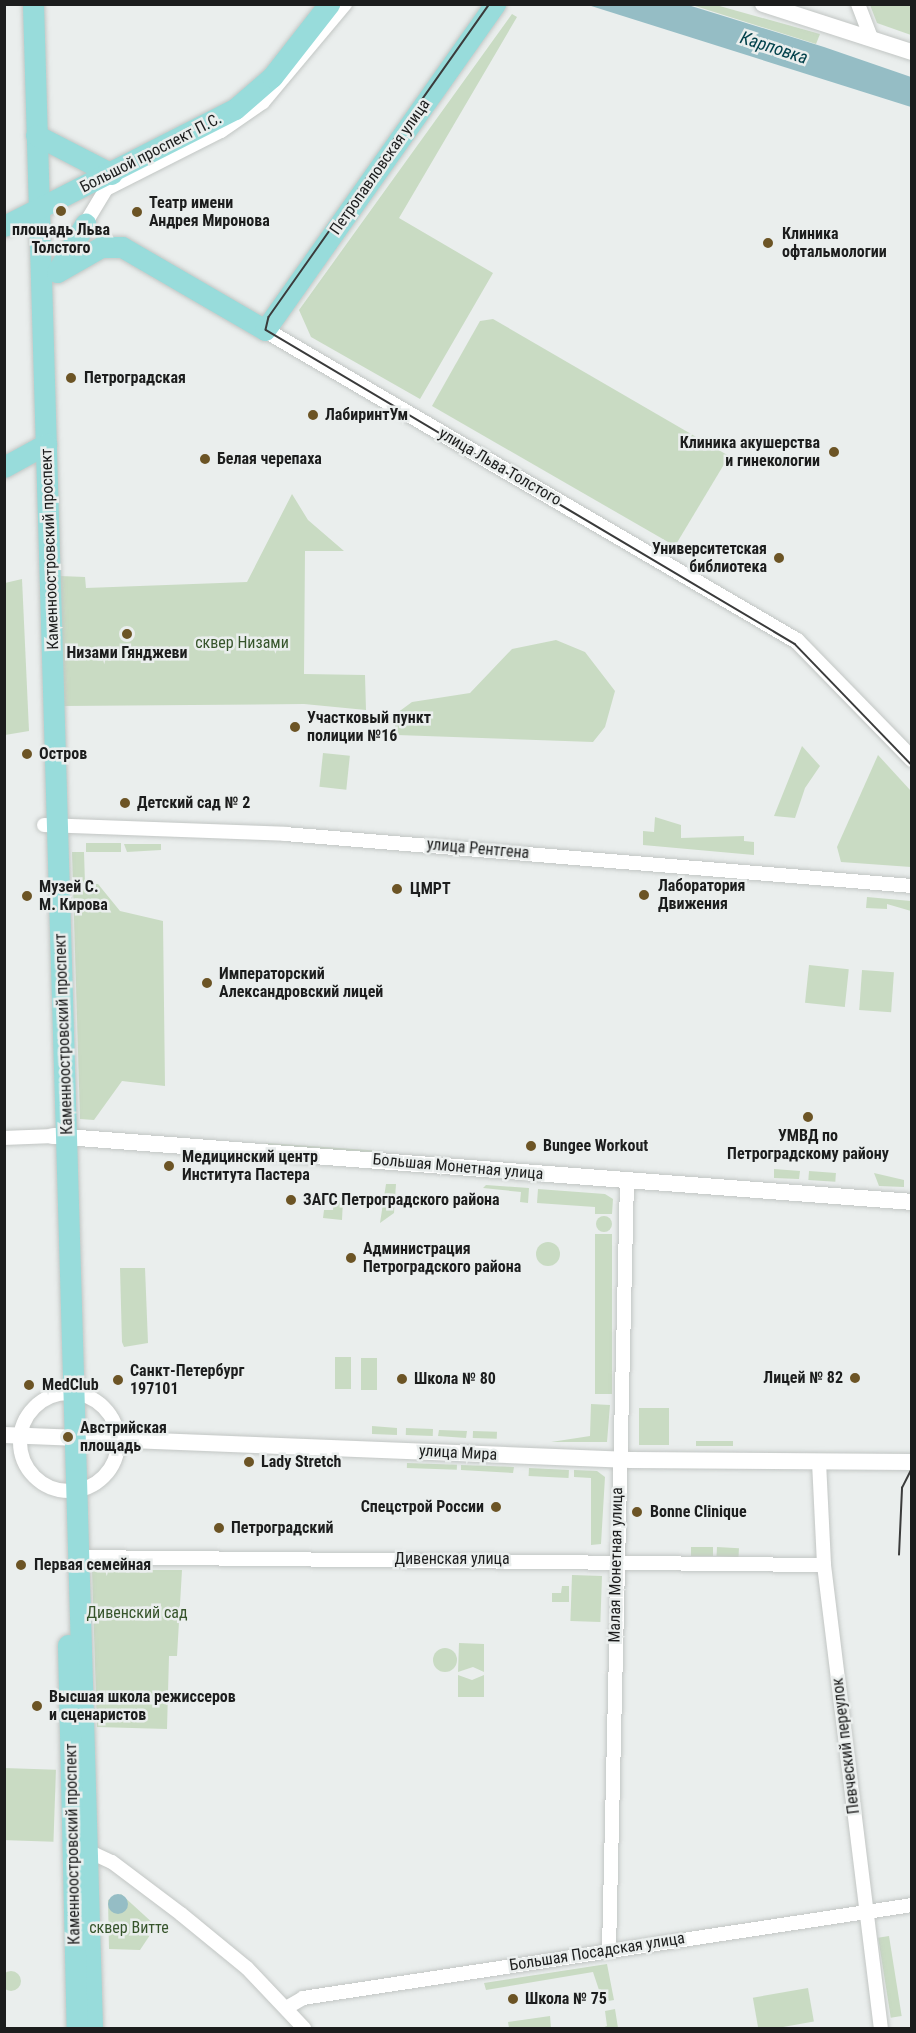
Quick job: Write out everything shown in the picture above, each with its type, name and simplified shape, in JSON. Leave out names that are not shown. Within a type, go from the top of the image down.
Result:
[{"type":"main road","name":"Каменноостровский проспект","points":[[20,4],[33,212],[71,1493],[77,2028]]},
{"type":"main road","name":"Каменноостровский проспект","points":[[33,4],[36,135],[33,212],[42,298],[39,448]]},
{"type":"main road","name":"Большой проспект П.С.","points":[[4,226],[211,124],[256,94],[329,4]]},
{"type":"main road","name":"Петропавловская улица","points":[[265,330],[495,4]]},
{"type":"main road","points":[[36,135],[112,174]]},
{"type":"main road","points":[[42,298],[83,227],[80,209],[61,198]]},
{"type":"main road","name":"улица Льва Толстого","points":[[57,272],[108,245],[132,251],[265,330]]},
{"type":"main road","points":[[4,467],[39,448]]},
{"type":"main road","name":"Каменноостровский проспект","points":[[71,1493],[80,1557],[93,2028]]},
{"type":"street","name":"Большой проспект П.С.","points":[[83,227],[106,189],[221,131],[263,102],[345,4]]},
{"type":"street","points":[[763,4],[793,8],[912,52]]},
{"type":"street","points":[[858,4],[872,38]]},
{"type":"street","name":"улица Льва Толстого","points":[[265,330],[797,641],[912,759]]},
{"type":"street","name":"улица Рентгена","points":[[51,825],[285,834],[912,886]]},
{"type":"street","name":"Большая Монетная улица","points":[[4,1138],[60,1136],[912,1202]]},
{"type":"street","name":"Малая Монетная улица","points":[[609,1950],[616,1561],[627,1180]]},
{"type":"street","points":[[68,1394],[101,1405],[114,1418],[120,1438],[116,1456],[94,1486],[71,1493],[48,1487],[23,1457],[10,1435],[45,1400],[68,1394]]},
{"type":"street","name":"улица Мира","points":[[10,1435],[619,1460],[912,1462]]},
{"type":"street","name":"Певческий переулок","points":[[819,1462],[824,1565],[864,1911],[881,2028]]},
{"type":"street","name":"Дивенская улица","points":[[80,1557],[824,1565]]},
{"type":"street","points":[[87,1851],[112,1862],[181,1914],[286,2008],[304,2028]]},
{"type":"street","name":"Большая Посадская улица","points":[[286,2008],[303,1998],[912,1905]]},
{"type":"green space","points":[[692,5],[716,5],[820,34],[816,44]]},
{"type":"green space","points":[[870,5],[911,5],[911,35],[877,23]]},
{"type":"green space","points":[[512,14],[517,17],[399,218],[493,273],[420,399],[311,337],[299,310]]},
{"type":"green space","points":[[493,319],[729,456],[675,546],[432,406],[480,321]]},
{"type":"green space","name":"сквер Низами","points":[[292,494],[308,520],[344,551],[305,551],[304,674],[365,675],[366,710],[304,704],[64,706],[60,576],[85,577],[86,588],[247,582]]},
{"type":"green space","points":[[22,579],[29,731],[5,735],[5,583]]},
{"type":"green space","points":[[556,640],[585,652],[615,691],[605,727],[593,742],[397,735],[393,716],[412,702],[470,693],[512,649]]},
{"type":"green space","points":[[802,746],[820,766],[805,788],[795,818],[774,816]]},
{"type":"green space","points":[[323,753],[350,756],[346,790],[319,787]]},
{"type":"green space","points":[[878,755],[911,791],[911,867],[841,862],[837,847]]},
{"type":"green space","points":[[655,817],[681,825],[681,838],[744,836],[744,841],[754,842],[754,855],[643,845],[643,831],[654,832]]},
{"type":"green space","points":[[86,843],[121,843],[121,852],[86,852]]},
{"type":"green space","points":[[124,844],[161,844],[161,850],[127,852]]},
{"type":"green space","points":[[72,852],[84,852],[85,884],[98,884],[120,911],[163,921],[165,1086],[122,1081],[94,1120],[80,1119]]},
{"type":"green space","points":[[867,897],[911,901],[911,911],[887,904],[887,909],[866,908]]},
{"type":"green space","points":[[809,965],[849,969],[845,1007],[805,1003]]},
{"type":"green space","points":[[862,970],[894,972],[891,1012],[859,1010]]},
{"type":"green space","points":[[266,1143],[382,1151],[382,1154],[265,1145]]},
{"type":"green space","points":[[774,1169],[800,1171],[799,1179],[774,1178]]},
{"type":"green space","points":[[809,1171],[836,1173],[835,1182],[808,1180]]},
{"type":"green space","points":[[874,1173],[904,1180],[904,1187],[879,1186]]},
{"type":"green space","points":[[386,1184],[396,1184],[394,1213],[380,1223]]},
{"type":"green space","points":[[486,1185],[529,1188],[528,1203],[520,1202],[521,1192],[483,1188]]},
{"type":"green space","points":[[538,1189],[605,1194],[613,1199],[612,1214],[595,1214],[595,1207],[537,1203]]},
{"type":"green space","points":[[334,1197],[343,1200],[342,1220],[323,1218],[324,1210],[333,1210]]},
{"type":"green space","points":[[604,1216],[610,1218],[612,1224],[610,1230],[604,1232],[598,1230],[596,1224],[598,1218]]},
{"type":"green space","points":[[595,1234],[612,1234],[612,1394],[595,1394]]},
{"type":"green space","points":[[548,1242],[557,1245],[560,1254],[557,1263],[548,1266],[539,1263],[536,1254],[539,1245]]},
{"type":"green space","points":[[120,1268],[145,1268],[148,1343],[124,1347],[122,1342]]},
{"type":"green space","points":[[335,1357],[351,1357],[351,1389],[335,1389]]},
{"type":"green space","points":[[361,1358],[377,1358],[377,1390],[361,1390]]},
{"type":"green space","points":[[591,1404],[610,1405],[607,1442],[551,1442],[590,1436]]},
{"type":"green space","points":[[639,1408],[669,1408],[669,1445],[639,1445]]},
{"type":"green space","points":[[372,1426],[397,1428],[397,1435],[372,1434]]},
{"type":"green space","points":[[406,1428],[433,1429],[433,1436],[406,1435]]},
{"type":"green space","points":[[439,1430],[467,1431],[466,1438],[438,1436]]},
{"type":"green space","points":[[473,1431],[497,1432],[497,1439],[473,1438]]},
{"type":"green space","points":[[696,1441],[733,1441],[733,1446],[696,1446]]},
{"type":"green space","points":[[407,1463],[457,1465],[457,1470],[407,1468]]},
{"type":"green space","points":[[461,1465],[514,1467],[513,1473],[461,1470]]},
{"type":"green space","points":[[529,1468],[569,1470],[569,1478],[529,1476]]},
{"type":"green space","points":[[574,1470],[597,1471],[605,1477],[601,1544],[591,1545],[591,1478],[574,1477]]},
{"type":"green space","points":[[691,1547],[713,1547],[713,1556],[691,1556]]},
{"type":"green space","points":[[717,1547],[739,1548],[738,1557],[717,1556]]},
{"type":"green space","name":"Дивенский сад","points":[[92,1570],[182,1570],[177,1656],[169,1656],[167,1729],[97,1727]]},
{"type":"green space","points":[[572,1575],[602,1576],[600,1622],[570,1621]]},
{"type":"green space","points":[[562,1586],[569,1586],[569,1602],[552,1602],[552,1593],[561,1593]]},
{"type":"green space","points":[[459,1643],[484,1644],[484,1672],[473,1667],[458,1672]]},
{"type":"green space","points":[[445,1648],[454,1651],[457,1660],[454,1669],[445,1672],[436,1669],[433,1660],[436,1651]]},
{"type":"green space","points":[[458,1675],[472,1680],[484,1675],[484,1697],[458,1697]]},
{"type":"green space","points":[[4,1768],[56,1770],[53,1842],[4,1840]]},
{"type":"green space","name":"сквер Витте","points":[[121,1894],[156,1926],[140,1950],[109,1949],[108,1900]]},
{"type":"green space","points":[[889,1936],[902,2016],[891,2018],[878,1938]]},
{"type":"green space","points":[[607,1964],[614,2000],[603,2002],[593,1972],[486,1990],[484,1983]]},
{"type":"green space","points":[[11,1971],[18,1974],[21,1981],[18,1988],[11,1991],[4,1988],[1,1981],[4,1974]]},
{"type":"green space","points":[[808,1988],[814,2021],[777,2028],[758,2028],[753,1998]]},
{"type":"green space","points":[[615,2009],[618,2028],[602,2028],[607,2026],[605,2011]]},
{"type":"green space","points":[[550,2016],[551,2028],[509,2028],[508,2022]]},
{"type":"water","name":"Карповка","points":[[588,5],[688,5],[824,47],[911,77],[911,107]]},
{"type":"water","points":[[118,1894],[125,1897],[128,1904],[125,1911],[118,1914],[111,1911],[108,1904],[111,1897]]},
{"type":"tram line","points":[[490,4],[269,317],[266,330],[795,644],[912,765]]},
{"type":"tram line","points":[[899,1555],[902,1488],[912,1468]]},
{"type":"place","name":"площадь Льва Толстого","points":[[61,211]]},
{"type":"place","name":"Театр имени Андрея Миронова","points":[[137,212]]},
{"type":"place","name":"Клиника офтальмологии","points":[[768,243]]},
{"type":"place","name":"Петроградская","points":[[71,378]]},
{"type":"place","name":"ЛабиринтУм","points":[[313,415]]},
{"type":"place","name":"Клиника акушерства и гинекологии","points":[[834,452]]},
{"type":"place","name":"Белая черепаха","points":[[205,459]]},
{"type":"place","name":"Университетская библиотека","points":[[779,558]]},
{"type":"place","name":"Низами Гянджеви","points":[[127,634]]},
{"type":"place","name":"Участковый пункт полиции №16","points":[[295,727]]},
{"type":"place","name":"Остров","points":[[27,754]]},
{"type":"place","name":"Детский сад № 2","points":[[125,803]]},
{"type":"place","name":"ЦМРТ","points":[[397,889]]},
{"type":"place","name":"Лаборатория Движения","points":[[644,895]]},
{"type":"place","name":"Музей С. М. Кирова","points":[[27,896]]},
{"type":"place","name":"Императорский Александровский лицей","points":[[207,983]]},
{"type":"place","name":"УМВД по Петроградскому району","points":[[808,1117]]},
{"type":"place","name":"Bungee Workout","points":[[531,1146]]},
{"type":"place","name":"Медицинский центр Института Пастера","points":[[169,1166]]},
{"type":"place","name":"ЗАГС Петроградского района","points":[[291,1200]]},
{"type":"place","name":"Администрация Петроградского района","points":[[351,1258]]},
{"type":"place","name":"Лицей № 82","points":[[855,1378]]},
{"type":"place","name":"Школа № 80","points":[[402,1379]]},
{"type":"place","name":"Санкт-Петербург 197101","points":[[118,1380]]},
{"type":"place","name":"MedClub","points":[[29,1385]]},
{"type":"place","name":"Австрийская площадь","points":[[68,1437]]},
{"type":"place","name":"Lady Stretch","points":[[249,1462]]},
{"type":"place","name":"Спецстрой России","points":[[496,1507]]},
{"type":"place","name":"Bonne Clinique","points":[[637,1512]]},
{"type":"place","name":"Петроградский","points":[[219,1528]]},
{"type":"place","name":"Первая семейная","points":[[21,1565]]},
{"type":"place","name":"Высшая школа режиссеров и сценаристов","points":[[37,1706]]},
{"type":"place","name":"Школа № 75","points":[[513,1999]]}]
